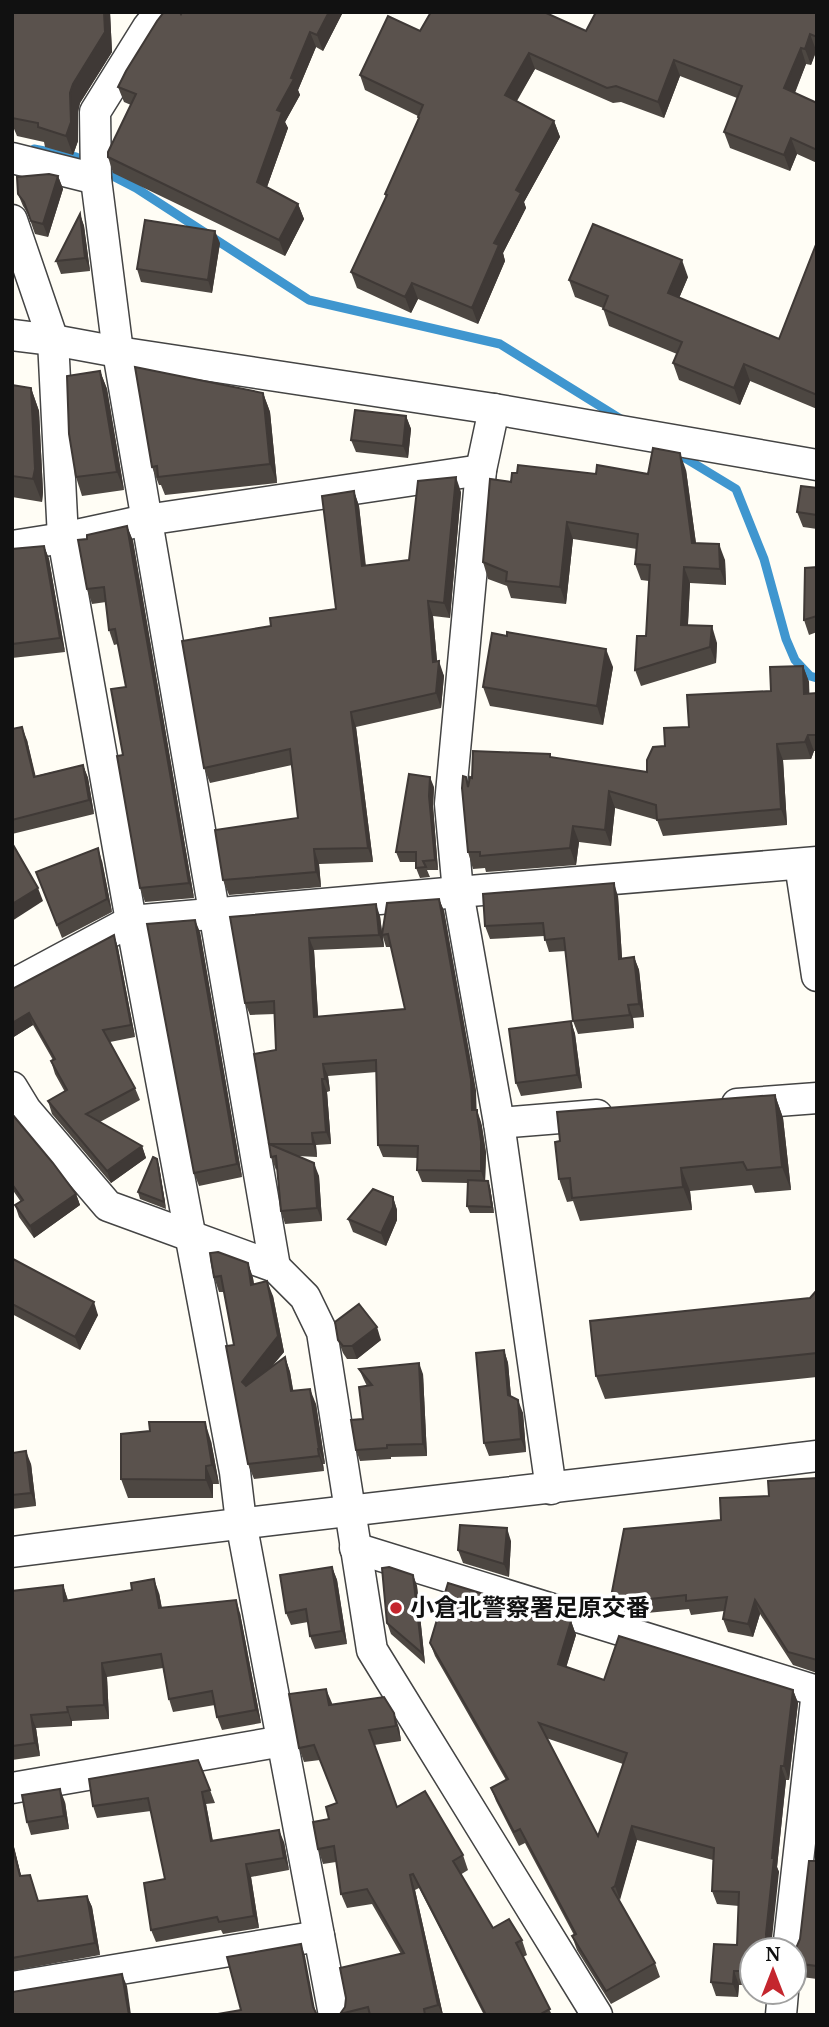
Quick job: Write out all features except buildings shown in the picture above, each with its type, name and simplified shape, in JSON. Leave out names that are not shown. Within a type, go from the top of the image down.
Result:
[{"type":"street","points":[[160,12],[95,112],[96,178],[118,352],[275,1267]]},
{"type":"street","points":[[12,158],[96,178]]},
{"type":"street","points":[[12,220],[52,340],[63,538],[131,921],[235,1472],[241,1522],[334,2015]]},
{"type":"street","points":[[12,335],[494,409],[817,465]]},
{"type":"street","points":[[494,409],[481,470],[450,804],[458,892],[499,1123],[551,1489]]},
{"type":"street","points":[[12,546],[146,520],[481,470]]},
{"type":"street","points":[[12,985],[131,921],[808,863],[817,976]]},
{"type":"street","points":[[12,1087],[26,1110],[108,1206],[275,1267],[305,1297],[322,1332],[372,1650],[597,2015]]},
{"type":"street","points":[[706,1107],[817,1098]]},
{"type":"street","points":[[499,1123],[623,1113]]},
{"type":"street","points":[[12,1552],[241,1522],[551,1489],[817,1456]]},
{"type":"street","points":[[355,1548],[817,1691],[790,1936]]},
{"type":"street","points":[[12,1788],[284,1741]]},
{"type":"street","points":[[12,1987],[319,1936]]},
{"type":"waterway","points":[[34,149],[76,157],[136,188],[309,300],[500,344],[624,421]]},
{"type":"waterway","points":[[675,452],[736,489],[764,559],[786,639],[795,660],[810,676],[817,678]]},
{"type":"place","name":"小倉北警察署足原交番","points":[[396,1608]]}]
